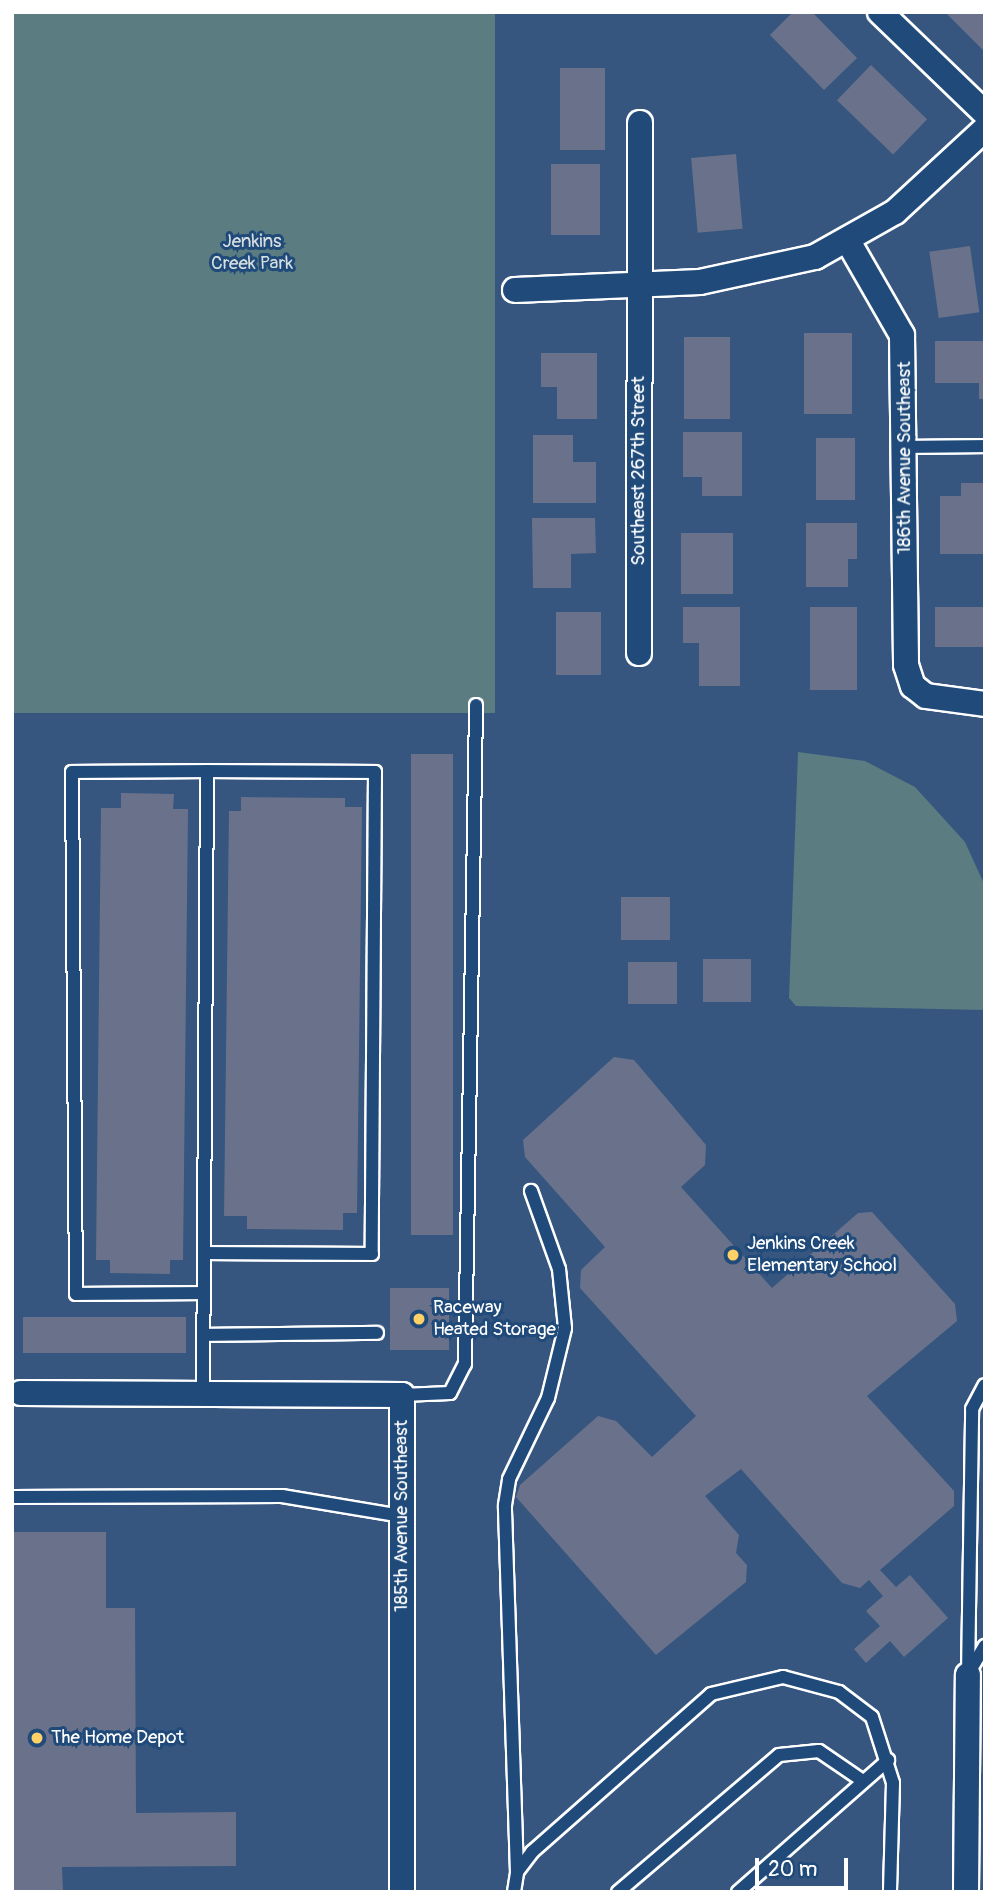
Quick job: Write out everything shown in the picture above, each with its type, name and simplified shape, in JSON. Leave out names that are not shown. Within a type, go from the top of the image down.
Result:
[{"type":"street","points":[[880,12],[985,113]]},
{"type":"street","name":"Southeast 267th Street","points":[[639,653],[640,123]]},
{"type":"street","points":[[515,289],[640,288],[755,274],[849,243],[895,212],[985,129]]},
{"type":"street","name":"186th Avenue Southeast","points":[[849,243],[902,335],[906,447],[906,665],[913,686],[950,704],[985,704]]},
{"type":"street","name":"185th Avenue Southeast","points":[[21,1393],[402,1395],[402,1892]]},
{"type":"street","points":[[966,1892],[968,1675]]},
{"type":"lane","points":[[906,447],[985,446]]},
{"type":"lane","points":[[402,1395],[450,1393],[465,1364],[476,705]]},
{"type":"lane","points":[[203,1394],[207,771]]},
{"type":"lane","points":[[204,1253],[372,1254],[375,772],[72,772],[76,1294],[204,1293]]},
{"type":"lane","points":[[514,1892],[517,1872],[505,1504],[509,1479],[548,1398],[565,1328],[559,1269],[531,1191]]},
{"type":"lane","points":[[203,1335],[377,1334]]},
{"type":"lane","points":[[968,1675],[972,1409],[985,1385]]},
{"type":"lane","points":[[12,1497],[282,1496],[402,1516]]},
{"type":"lane","points":[[968,1675],[985,1646]]},
{"type":"lane","points":[[517,1872],[711,1694],[733,1685],[783,1677],[839,1692],[872,1717],[888,1760],[890,1892]]},
{"type":"lane","points":[[618,1892],[779,1755],[819,1751],[863,1781]]},
{"type":"lane","points":[[738,1892],[888,1760]]},
{"type":"green space","name":"Jenkins Creek Park","points":[[12,12],[495,12],[495,713],[12,713]]},
{"type":"green space","points":[[798,752],[865,761],[915,787],[965,842],[985,886],[985,1010],[796,1006],[789,998]]},
{"type":"building","points":[[793,12],[812,12],[857,58],[824,90],[770,35]]},
{"type":"building","points":[[945,12],[985,12],[985,52]]},
{"type":"building","points":[[871,65],[927,119],[893,154],[837,100]]},
{"type":"building","points":[[560,68],[605,68],[605,150],[560,150]]},
{"type":"building","points":[[736,154],[743,229],[698,233],[691,158]]},
{"type":"building","points":[[551,164],[600,164],[600,235],[551,235]]},
{"type":"building","points":[[970,246],[979,312],[939,318],[929,252]]},
{"type":"building","points":[[804,333],[852,333],[852,414],[804,414]]},
{"type":"building","points":[[684,337],[730,337],[730,419],[684,419]]},
{"type":"building","points":[[935,341],[985,341],[985,399],[979,399],[979,383],[935,383]]},
{"type":"building","points":[[541,353],[597,353],[597,419],[557,419],[557,387],[541,387]]},
{"type":"building","points":[[683,432],[742,432],[742,496],[702,496],[702,477],[683,477]]},
{"type":"building","points":[[533,435],[573,435],[573,462],[596,462],[596,503],[533,503]]},
{"type":"building","points":[[816,438],[855,438],[855,500],[816,500]]},
{"type":"building","points":[[961,483],[985,483],[985,554],[940,554],[940,496],[961,496]]},
{"type":"building","points":[[532,518],[595,518],[596,553],[571,554],[571,588],[533,588]]},
{"type":"building","points":[[806,523],[857,523],[857,559],[848,559],[848,587],[806,587]]},
{"type":"building","points":[[681,533],[733,533],[733,594],[681,594]]},
{"type":"building","points":[[683,607],[740,607],[740,686],[699,686],[699,643],[683,643]]},
{"type":"building","points":[[810,607],[857,607],[857,690],[810,690]]},
{"type":"building","points":[[935,607],[985,607],[985,647],[935,647]]},
{"type":"building","points":[[556,612],[601,612],[601,675],[556,675]]},
{"type":"building","points":[[411,754],[453,754],[453,1235],[411,1235]]},
{"type":"building","points":[[121,793],[174,794],[173,809],[188,809],[183,1260],[170,1260],[170,1274],[110,1273],[110,1260],[96,1260],[101,808],[121,808]]},
{"type":"building","points":[[241,797],[345,798],[345,807],[362,807],[357,1213],[343,1213],[343,1230],[247,1229],[247,1216],[224,1216],[229,811],[241,811]]},
{"type":"building","points":[[621,897],[670,897],[670,940],[621,940]]},
{"type":"building","points":[[703,959],[751,959],[751,1002],[703,1002]]},
{"type":"building","points":[[628,962],[677,962],[677,1004],[628,1004]]},
{"type":"building","points":[[614,1057],[634,1060],[706,1145],[705,1165],[681,1187],[772,1288],[858,1213],[872,1212],[955,1304],[957,1321],[867,1396],[954,1491],[954,1506],[880,1570],[896,1587],[910,1575],[948,1618],[904,1657],[890,1641],[866,1663],[854,1649],[880,1626],[866,1611],[883,1596],[869,1580],[860,1588],[842,1583],[741,1469],[705,1496],[739,1535],[736,1553],[747,1565],[746,1582],[656,1655],[516,1497],[520,1485],[598,1416],[616,1421],[652,1457],[696,1416],[580,1288],[581,1270],[605,1247],[525,1157],[523,1140]]},
{"type":"building","name":"Raceway Heated Storage","points":[[390,1288],[449,1288],[449,1350],[390,1350]]},
{"type":"building","points":[[23,1317],[186,1317],[186,1353],[23,1353]]},
{"type":"building","points":[[12,1532],[106,1532],[106,1608],[135,1608],[136,1813],[236,1812],[236,1866],[62,1867],[63,1892],[12,1892]]},
{"type":"place","name":"Jenkins Creek Elementary School","points":[[733,1255]]},
{"type":"place","name":"Raceway Heated Storage","points":[[419,1319]]},
{"type":"place","name":"The Home Depot","points":[[37,1738]]}]
